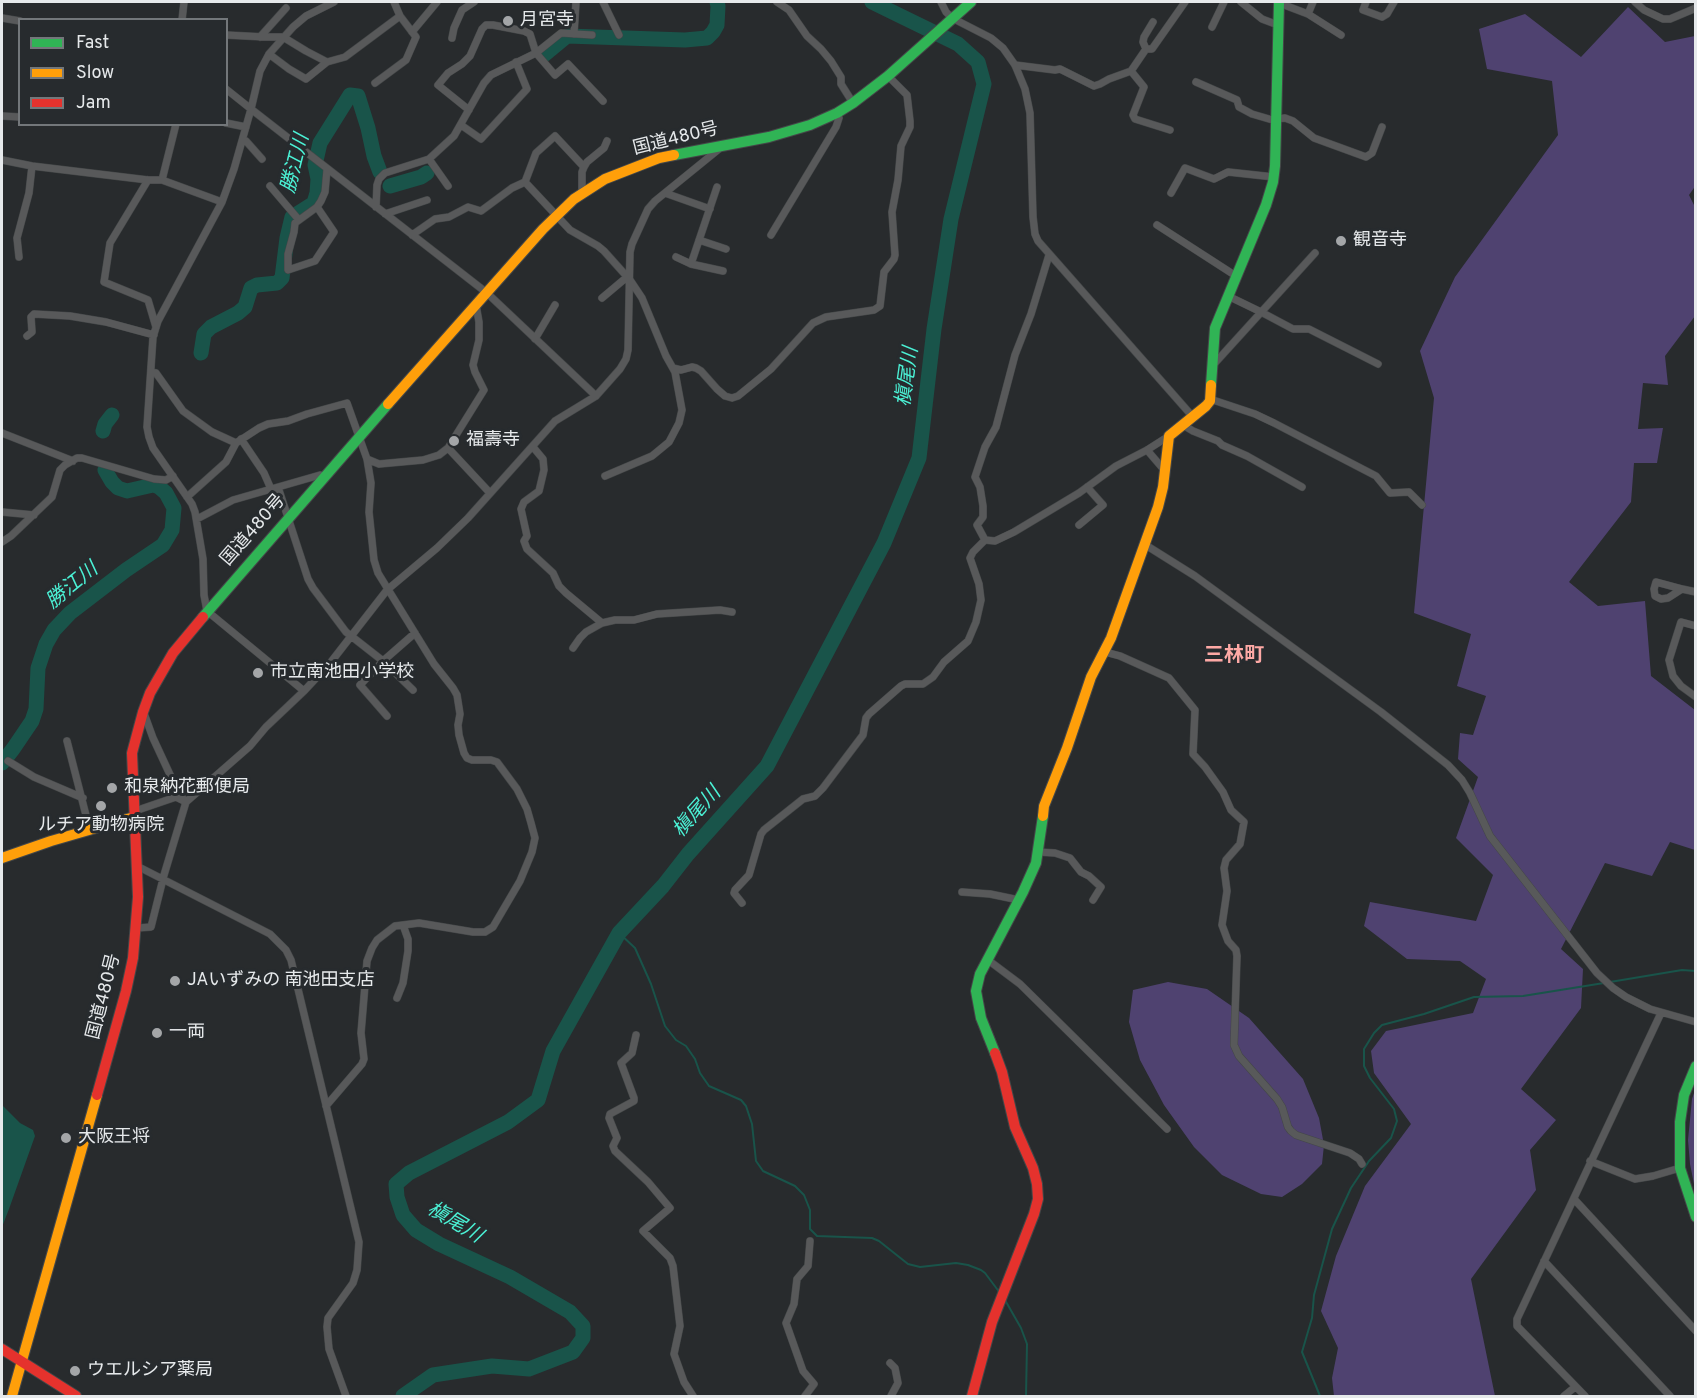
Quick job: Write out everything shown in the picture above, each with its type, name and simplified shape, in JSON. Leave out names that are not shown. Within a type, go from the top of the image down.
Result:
[{"type":"main road","name":"国道480号","points":[[12,1396],[126,991],[133,958],[137,866],[132,753],[150,693],[186,636],[543,229],[582,193],[605,179],[659,158],[790,132],[837,113],[888,76],[971,2]]},
{"type":"main road","points":[[972,1396],[992,1322],[1038,1199],[1033,1168],[1015,1127],[1002,1072],[981,1018],[976,991],[980,974],[1036,863],[1044,806],[1091,677],[1105,652],[1127,596],[1158,507],[1163,487],[1169,436],[1206,406],[1210,399],[1215,328],[1266,205],[1274,177],[1279,2]]},
{"type":"main road","points":[[2,858],[134,817]]},
{"type":"main road","points":[[1695,1066],[1684,1095],[1680,1122],[1680,1168],[1695,1217]]},
{"type":"main road","points":[[2,1349],[76,1396]]},
{"type":"street","points":[[182,18],[184,2]]},
{"type":"street","points":[[304,691],[207,611],[197,519],[192,504],[153,448],[147,427],[155,331],[165,306],[222,201],[242,141],[260,71],[269,54],[283,37],[306,16],[334,2]]},
{"type":"street","points":[[375,83],[406,60],[416,37],[400,16],[394,2]]},
{"type":"street","points":[[412,32],[437,2]]},
{"type":"street","points":[[452,38],[462,10],[474,2]]},
{"type":"street","points":[[574,34],[576,2]]},
{"type":"street","points":[[603,2],[620,35]]},
{"type":"street","points":[[777,2],[789,10],[807,36],[826,55],[853,103]]},
{"type":"street","points":[[941,2],[949,21],[991,38],[1003,48],[1016,65],[1025,89],[1030,113],[1035,234],[1038,241],[1193,417]]},
{"type":"street","points":[[1146,49],[1152,49],[1185,2]]},
{"type":"street","points":[[1212,27],[1224,2]]},
{"type":"street","points":[[1241,2],[1262,19],[1278,25]]},
{"type":"street","points":[[1279,2],[1308,14],[1341,35]]},
{"type":"street","points":[[1308,14],[1313,2]]},
{"type":"street","points":[[1366,2],[1363,10],[1382,17],[1387,14],[1394,2]]},
{"type":"street","points":[[1635,2],[1644,10],[1663,19],[1670,19],[1695,8]]},
{"type":"street","points":[[260,37],[286,8]]},
{"type":"street","points":[[269,54],[306,79],[327,62],[345,57],[400,16]]},
{"type":"street","points":[[2,18],[18,21]]},
{"type":"street","points":[[1146,49],[1143,42],[1144,37],[1154,22]]},
{"type":"street","points":[[469,110],[438,85],[448,73],[470,56],[482,29],[493,25],[530,34],[536,53],[555,75],[568,64],[603,101]]},
{"type":"street","points":[[376,207],[379,179],[385,173],[429,159],[454,136],[484,82],[500,70],[536,53],[561,33],[592,35]]},
{"type":"street","points":[[228,35],[283,37],[327,62]]},
{"type":"street","points":[[1016,65],[1060,69],[1094,86],[1131,71],[1146,49]]},
{"type":"street","points":[[461,125],[481,140],[527,89],[516,62]]},
{"type":"street","points":[[1131,71],[1144,87],[1133,116],[1135,119],[1170,130]]},
{"type":"street","points":[[673,368],[681,370],[696,368],[725,396],[732,398],[738,396],[771,369],[813,323],[826,317],[874,310],[880,306],[884,272],[894,260],[895,255],[892,212],[901,146],[910,127],[907,95],[888,76]]},
{"type":"street","points":[[1196,82],[1237,100],[1239,107],[1252,114],[1276,120],[1285,118],[1293,121],[1314,138],[1366,157],[1372,153],[1382,127]]},
{"type":"street","points":[[228,91],[487,293],[596,396]]},
{"type":"street","points":[[771,235],[836,127],[839,118],[837,113]]},
{"type":"street","points":[[2,116],[18,117]]},
{"type":"street","points":[[228,123],[246,127]]},
{"type":"street","points":[[162,180],[176,126]]},
{"type":"street","points":[[412,235],[435,219],[449,217],[468,207],[481,211],[512,188],[525,182],[536,153],[555,136],[584,167]]},
{"type":"street","points":[[242,141],[246,141],[262,159]]},
{"type":"street","points":[[582,193],[584,167],[604,148],[607,141]]},
{"type":"street","points":[[136,928],[151,927],[186,802],[250,746],[266,727],[304,691],[352,637],[387,590],[437,548],[468,518],[555,422],[596,396],[620,369],[628,350],[630,252],[648,209],[723,146]]},
{"type":"street","points":[[429,159],[448,186]]},
{"type":"street","points":[[2,160],[32,166],[162,180],[222,201]]},
{"type":"street","points":[[19,257],[17,238],[29,194],[32,166]]},
{"type":"street","points":[[1171,193],[1185,168],[1214,179],[1228,172],[1274,177]]},
{"type":"street","points":[[296,217],[317,207],[321,201],[325,192],[327,169]]},
{"type":"street","points":[[148,180],[110,243],[104,282],[148,300],[155,331]]},
{"type":"street","points":[[525,182],[570,230],[598,246],[628,279],[642,298],[678,383],[682,410],[679,423],[669,442],[652,456],[605,476]]},
{"type":"street","points":[[270,186],[296,217],[288,254],[288,270],[315,261],[334,232],[317,207]]},
{"type":"street","points":[[691,264],[717,187]]},
{"type":"street","points":[[665,193],[710,209]]},
{"type":"street","points":[[385,214],[427,200]]},
{"type":"street","points":[[1157,225],[1236,276]]},
{"type":"street","points":[[699,240],[726,249]]},
{"type":"street","points":[[1213,364],[1315,253]]},
{"type":"street","points":[[985,540],[977,525],[982,517],[983,506],[980,487],[975,477],[985,447],[996,427],[1015,356],[1049,255]]},
{"type":"street","points":[[676,257],[691,264],[723,271]]},
{"type":"street","points":[[602,298],[628,279]]},
{"type":"street","points":[[1228,296],[1293,330],[1309,329],[1378,364]]},
{"type":"street","points":[[367,459],[379,464],[423,460],[439,455],[448,448],[484,390],[474,372],[479,340],[476,305]]},
{"type":"street","points":[[535,339],[555,305]]},
{"type":"street","points":[[27,336],[32,333],[31,317],[34,314],[70,316],[155,331]]},
{"type":"street","points":[[151,372],[156,373],[183,411],[212,432],[239,441],[274,488],[313,588],[346,632],[383,662],[412,690]]},
{"type":"street","points":[[1210,399],[1274,423],[1376,476],[1390,493],[1409,492],[1422,505]]},
{"type":"street","points":[[187,497],[226,462],[239,441],[259,428],[347,403],[367,459],[371,483],[369,513],[374,560],[378,573],[434,664],[457,695],[460,714],[459,735],[464,753],[472,760],[497,762],[513,783],[526,809],[535,838],[520,881],[493,927],[485,932],[473,932],[419,923],[395,926],[372,948],[367,961],[362,1022],[364,1059],[326,1106]]},
{"type":"street","points":[[1183,425],[1247,456],[1302,487]]},
{"type":"street","points":[[2,433],[73,461]]},
{"type":"street","points":[[985,540],[995,541],[1014,532],[1087,487],[1116,466],[1169,436]]},
{"type":"street","points":[[534,447],[543,459],[544,470],[539,491],[524,502],[521,509],[527,536],[524,541],[527,549],[553,573],[566,593],[603,623]]},
{"type":"street","points":[[448,448],[490,493]]},
{"type":"street","points":[[1147,450],[1165,471]]},
{"type":"street","points":[[2,542],[52,497],[60,470],[73,461],[82,458],[154,479],[166,480],[172,476]]},
{"type":"street","points":[[197,519],[233,500],[320,475],[324,477]]},
{"type":"street","points":[[1078,525],[1103,505],[1087,487]]},
{"type":"street","points":[[2,512],[34,515]]},
{"type":"street","points":[[742,903],[734,893],[749,875],[764,830],[803,799],[815,796],[823,788],[863,735],[869,714],[901,686],[923,684],[968,641],[976,622],[981,600],[979,584],[970,558],[985,540]]},
{"type":"street","points":[[1144,544],[1195,576],[1381,712],[1448,765],[1470,793],[1490,836],[1597,973],[1626,997],[1661,1013],[1695,1023]]},
{"type":"street","points":[[1682,589],[1695,592]]},
{"type":"street","points":[[573,648],[586,632],[603,623],[615,620],[634,620],[657,614],[720,610],[732,612]]},
{"type":"street","points":[[1695,626],[1681,622],[1669,660],[1673,676],[1695,697]]},
{"type":"street","points":[[387,717],[360,685],[415,633]]},
{"type":"street","points":[[1105,652],[1120,656],[1168,678],[1189,702],[1196,715],[1193,754],[1223,792],[1232,810],[1244,822],[1240,844],[1226,860],[1224,868],[1227,891],[1222,925],[1237,956],[1234,1045],[1239,1056],[1277,1099],[1291,1131],[1296,1135],[1350,1153],[1362,1164]]},
{"type":"street","points":[[143,712],[179,794],[186,802]]},
{"type":"street","points":[[67,741],[90,831]]},
{"type":"street","points":[[8,761],[34,777],[83,798]]},
{"type":"street","points":[[134,817],[138,810],[176,797],[186,802]]},
{"type":"street","points":[[1038,852],[1070,858],[1081,872],[1101,887],[1092,900]]},
{"type":"street","points":[[137,866],[270,934],[278,940],[291,960],[359,1242],[357,1270],[352,1283],[328,1318],[327,1328],[329,1349],[346,1394]]},
{"type":"street","points":[[962,892],[990,894],[1019,900]]},
{"type":"street","points":[[397,998],[403,983],[408,951],[408,939],[403,925]]},
{"type":"street","points":[[988,960],[1020,984],[1167,1130]]},
{"type":"street","points":[[1585,1396],[1517,1326],[1516,1319],[1661,1013]]},
{"type":"street","points":[[636,1035],[632,1053],[621,1063],[634,1101],[610,1114],[609,1118],[617,1138],[613,1146],[615,1151],[648,1182],[670,1208],[643,1231],[670,1258],[673,1266],[680,1326],[674,1354],[684,1382],[693,1396]]},
{"type":"street","points":[[1590,1161],[1635,1179],[1680,1168]]},
{"type":"street","points":[[1574,1199],[1695,1331]]},
{"type":"street","points":[[805,1396],[814,1384],[803,1371],[786,1323],[795,1304],[797,1279],[808,1266],[810,1241]]},
{"type":"street","points":[[1544,1261],[1670,1396]]},
{"type":"street","points":[[890,1363],[895,1368],[898,1383],[891,1396]]},
{"type":"street","points":[[1564,1396],[1575,1387]]},
{"type":"shaded area","points":[[1628,7],[1665,42],[1695,36],[1696,185],[1689,195],[1695,207],[1695,316],[1665,356],[1668,385],[1643,383],[1638,429],[1663,428],[1657,463],[1634,463],[1631,502],[1569,582],[1598,606],[1645,601],[1651,676],[1695,710],[1695,850],[1670,842],[1652,876],[1605,863],[1561,949],[1583,969],[1581,1008],[1521,1089],[1556,1120],[1530,1150],[1536,1190],[1471,1279],[1495,1396],[1334,1396],[1332,1378],[1338,1348],[1321,1311],[1336,1256],[1365,1186],[1411,1124],[1374,1073],[1371,1051],[1386,1031],[1473,1013],[1486,979],[1460,961],[1407,959],[1364,926],[1370,902],[1476,921],[1493,875],[1456,838],[1478,777],[1458,759],[1460,733],[1473,735],[1486,696],[1457,686],[1471,634],[1414,613],[1434,398],[1420,351],[1455,277],[1558,135],[1552,81],[1487,69],[1479,29],[1525,14],[1581,57]]},
{"type":"shaded area","points":[[1168,982],[1207,989],[1249,1018],[1303,1079],[1319,1118],[1324,1145],[1322,1164],[1302,1184],[1282,1197],[1261,1194],[1222,1175],[1194,1147],[1164,1105],[1140,1060],[1129,1022],[1133,990]]},
{"type":"shaded area","points":[[1695,1090],[1695,1189],[1688,1140]]},
{"type":"shaded area","points":[[2,1105],[20,1123],[33,1130],[35,1136],[2,1227]]},
{"type":"waterway","name":"勝江川","points":[[544,55],[567,36],[685,40],[707,38],[717,25],[717,2]]},
{"type":"waterway","name":"槇尾川","points":[[403,1396],[433,1375],[492,1366],[529,1369],[573,1352],[583,1338],[583,1326],[570,1312],[510,1277],[439,1244],[416,1230],[403,1215],[397,1197],[396,1184],[409,1173],[508,1122],[538,1100],[553,1051],[619,933],[767,766],[884,543],[919,458],[934,329],[951,219],[984,84],[978,62],[958,44],[872,2]]},
{"type":"waterway","name":"勝江川","points":[[201,353],[204,334],[211,327],[245,307],[251,288],[257,285],[277,283],[282,278],[292,217],[314,203],[318,179],[315,165],[320,143],[350,95],[358,96],[380,172]]},
{"type":"waterway","name":"勝江川","points":[[390,186],[427,173]]},
{"type":"waterway","name":"勝江川","points":[[103,431],[112,415]]},
{"type":"waterway","name":"勝江川","points":[[2,763],[32,721],[36,709],[38,668],[46,644],[54,630],[70,613],[163,545],[172,530],[174,508],[166,493],[153,485],[127,491],[118,488],[105,470]]},
{"type":"waterway","points":[[619,933],[635,948],[651,984],[665,1026],[676,1040],[686,1046],[709,1086],[741,1100],[746,1106],[752,1124],[756,1161],[763,1171],[795,1186],[804,1195],[810,1210],[810,1229],[817,1236],[872,1238],[908,1264],[920,1267],[956,1263],[968,1265],[985,1273],[1000,1293]]},
{"type":"waterway","points":[[1610,982],[1682,970],[1696,971]]},
{"type":"waterway","points":[[1320,1396],[1302,1352],[1312,1318],[1314,1295],[1332,1229],[1351,1188],[1369,1161],[1391,1138],[1397,1121],[1394,1109],[1370,1078],[1364,1066],[1364,1049],[1374,1033],[1382,1025],[1474,997],[1523,996],[1604,983]]},
{"type":"waterway","points":[[1005,1300],[1027,1344],[1026,1396]]},
{"type":"traffic: fast","points":[[674,155],[769,137],[810,125],[837,113],[888,76],[971,2]]},
{"type":"traffic: fast","points":[[1211,385],[1215,328],[1266,205],[1273,182],[1279,2]]},
{"type":"traffic: fast","points":[[203,617],[388,404]]},
{"type":"traffic: fast","points":[[995,1053],[981,1018],[976,991],[980,974],[1036,863],[1043,816]]},
{"type":"traffic: fast","points":[[1696,1066],[1684,1095],[1680,1122],[1680,1168],[1696,1217]]},
{"type":"traffic: slow","points":[[388,404],[543,229],[574,199],[605,179],[659,158],[674,155]]},
{"type":"traffic: slow","points":[[1043,816],[1044,806],[1091,677],[1111,638],[1158,507],[1163,487],[1169,436],[1206,406],[1210,401],[1211,385]]},
{"type":"traffic: slow","points":[[2,858],[134,817]]},
{"type":"traffic: slow","points":[[12,1396],[97,1095]]},
{"type":"traffic: jam","points":[[97,1095],[133,958],[138,897],[132,753],[150,693],[173,653],[203,617]]},
{"type":"traffic: jam","points":[[972,1396],[992,1322],[1038,1199],[1033,1168],[1015,1127],[1002,1072],[995,1053]]},
{"type":"traffic: jam","points":[[2,1349],[76,1396]]},
{"type":"place","name":"月宮寺","points":[[508,21]]},
{"type":"place","name":"観音寺","points":[[1341,241]]},
{"type":"place","name":"福壽寺","points":[[454,441]]},
{"type":"place","name":"市立南池田小学校","points":[[258,673]]},
{"type":"place","name":"和泉納花郵便局","points":[[112,788]]},
{"type":"place","name":"ルチア動物病院","points":[[101,806]]},
{"type":"place","name":"JAいずみの 南池田支店","points":[[175,981]]},
{"type":"place","name":"一両","points":[[157,1033]]},
{"type":"place","name":"大阪王将","points":[[66,1138]]},
{"type":"place","name":"ウエルシア薬局","points":[[75,1371]]},
{"type":"district","name":"三林町","points":[[1234,657]]}]
